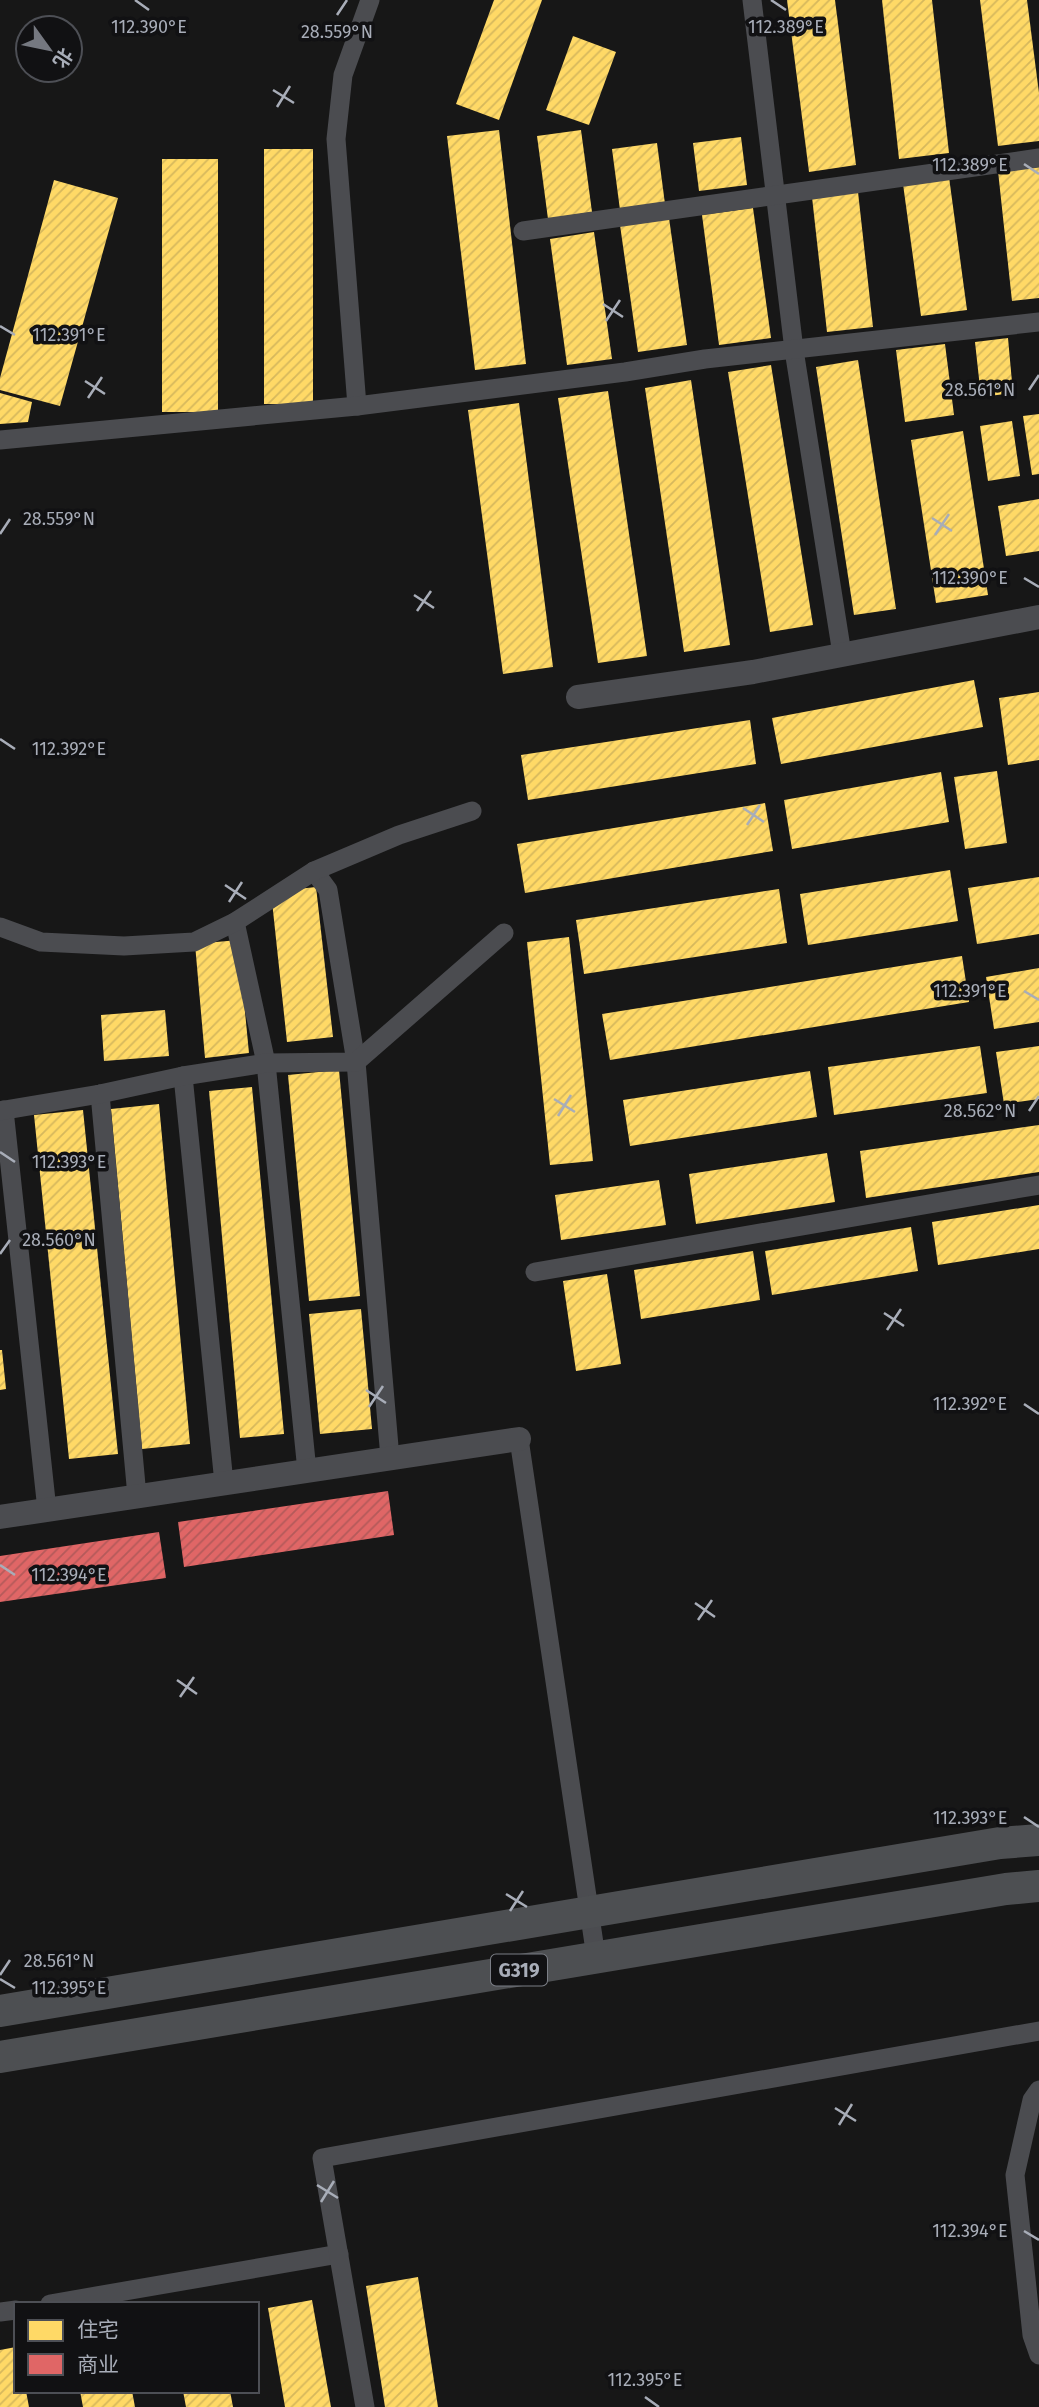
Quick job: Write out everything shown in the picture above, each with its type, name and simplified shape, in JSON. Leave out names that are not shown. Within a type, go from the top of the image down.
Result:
[{"type":"main road","name":"G319","points":[[0,2011],[1000,1843],[1039,1840]]},
{"type":"main road","name":"G319","points":[[0,2056],[1006,1889],[1039,1886]]},
{"type":"street","points":[[357,406],[336,139],[343,75],[370,0]]},
{"type":"street","points":[[752,0],[794,350],[842,654]]},
{"type":"street","points":[[523,231],[1039,158]]},
{"type":"street","points":[[0,440],[357,406],[625,372],[705,359],[1039,322]]},
{"type":"street","points":[[578,697],[753,672],[1039,617]]},
{"type":"street","points":[[0,927],[41,942],[124,946],[194,942],[235,922],[314,871],[399,835],[472,811]]},
{"type":"street","points":[[314,871],[328,890],[356,1062],[390,1458]]},
{"type":"street","points":[[235,922],[266,1063],[307,1471]]},
{"type":"street","points":[[47,1510],[2,1111],[266,1063],[356,1062],[504,933]]},
{"type":"street","points":[[183,1076],[225,1483]]},
{"type":"street","points":[[100,1094],[137,1496]]},
{"type":"street","points":[[535,1272],[1039,1185]]},
{"type":"street","points":[[0,1517],[519,1439],[596,1957]]},
{"type":"street","points":[[365,2407],[322,2158],[1039,2031]]},
{"type":"street","points":[[1039,2090],[1032,2100],[1014,2175],[1032,2335],[1039,2356]]},
{"type":"street","points":[[62,2302],[339,2254]]},
{"type":"building: 住宅","points":[[494,0],[542,0],[499,120],[456,104]]},
{"type":"building: 住宅","points":[[787,0],[835,0],[856,165],[809,172]]},
{"type":"building: 住宅","points":[[882,0],[932,0],[949,153],[899,159]]},
{"type":"building: 住宅","points":[[980,0],[1027,0],[1039,93],[1039,141],[998,146]]},
{"type":"building: 住宅","points":[[573,36],[616,52],[589,125],[546,110]]},
{"type":"building: 住宅","points":[[499,130],[526,364],[475,370],[447,136]]},
{"type":"building: 住宅","points":[[581,130],[592,212],[548,219],[537,136]]},
{"type":"building: 住宅","points":[[741,137],[747,185],[699,191],[693,143]]},
{"type":"building: 住宅","points":[[657,143],[665,204],[620,210],[612,149]]},
{"type":"building: 住宅","points":[[264,149],[313,149],[313,404],[264,404]]},
{"type":"building: 住宅","points":[[162,159],[218,159],[218,412],[162,412]]},
{"type":"building: 住宅","points":[[1039,167],[1039,298],[1012,301],[998,171]]},
{"type":"building: 住宅","points":[[949,177],[967,310],[921,316],[903,184]]},
{"type":"building: 住宅","points":[[54,180],[118,198],[60,406],[0,390],[0,378]]},
{"type":"building: 住宅","points":[[858,192],[873,327],[827,332],[812,197]]},
{"type":"building: 住宅","points":[[753,208],[771,338],[719,345],[702,215]]},
{"type":"building: 住宅","points":[[669,218],[687,345],[638,352],[620,225]]},
{"type":"building: 住宅","points":[[594,232],[612,359],[567,365],[550,239]]},
{"type":"building: 住宅","points":[[1008,338],[1013,393],[981,397],[975,342]]},
{"type":"building: 住宅","points":[[945,344],[954,415],[905,422],[896,350]]},
{"type":"building: 住宅","points":[[858,360],[896,609],[854,615],[816,367]]},
{"type":"building: 住宅","points":[[771,365],[813,625],[770,632],[728,372]]},
{"type":"building: 住宅","points":[[691,380],[730,645],[684,652],[645,388]]},
{"type":"building: 住宅","points":[[608,391],[647,656],[598,663],[558,398]]},
{"type":"building: 住宅","points":[[0,393],[32,402],[28,422],[0,424]]},
{"type":"building: 住宅","points":[[519,403],[553,667],[503,674],[468,410]]},
{"type":"building: 住宅","points":[[1039,414],[1039,474],[1032,475],[1023,416]]},
{"type":"building: 住宅","points":[[1012,421],[1020,476],[988,481],[980,426]]},
{"type":"building: 住宅","points":[[963,431],[988,595],[936,603],[911,440]]},
{"type":"building: 住宅","points":[[1039,499],[1039,551],[1006,556],[998,506]]},
{"type":"building: 住宅","points":[[974,680],[983,727],[781,764],[772,718]]},
{"type":"building: 住宅","points":[[1039,692],[1039,760],[1008,765],[999,698]]},
{"type":"building: 住宅","points":[[750,720],[756,764],[528,800],[521,755]]},
{"type":"building: 住宅","points":[[997,771],[1007,843],[965,849],[954,777]]},
{"type":"building: 住宅","points":[[941,772],[949,822],[792,849],[784,800]]},
{"type":"building: 住宅","points":[[765,803],[773,851],[525,893],[517,844]]},
{"type":"building: 住宅","points":[[950,870],[958,921],[808,945],[800,894]]},
{"type":"building: 住宅","points":[[1039,877],[1039,934],[977,944],[968,888]]},
{"type":"building: 住宅","points":[[316,887],[333,1037],[287,1042],[271,892]]},
{"type":"building: 住宅","points":[[779,889],[787,943],[584,974],[576,920]]},
{"type":"building: 住宅","points":[[569,937],[593,1161],[550,1165],[527,942]]},
{"type":"building: 住宅","points":[[238,940],[249,1053],[205,1058],[195,944]]},
{"type":"building: 住宅","points":[[962,956],[969,1002],[610,1060],[602,1014]]},
{"type":"building: 住宅","points":[[1039,968],[1039,1022],[994,1029],[986,977]]},
{"type":"building: 住宅","points":[[165,1010],[169,1056],[104,1061],[101,1015]]},
{"type":"building: 住宅","points":[[980,1046],[987,1093],[834,1115],[828,1067]]},
{"type":"building: 住宅","points":[[1039,1046],[1039,1099],[1004,1104],[996,1052]]},
{"type":"building: 住宅","points":[[339,1070],[360,1296],[309,1301],[288,1075]]},
{"type":"building: 住宅","points":[[810,1071],[817,1117],[630,1146],[623,1100]]},
{"type":"building: 住宅","points":[[252,1087],[284,1434],[240,1438],[209,1091]]},
{"type":"building: 住宅","points":[[159,1104],[190,1444],[142,1449],[111,1109]]},
{"type":"building: 住宅","points":[[83,1110],[118,1454],[69,1459],[34,1115]]},
{"type":"building: 住宅","points":[[1039,1125],[1039,1172],[866,1198],[860,1151]]},
{"type":"building: 住宅","points":[[827,1153],[835,1202],[696,1224],[689,1174]]},
{"type":"building: 住宅","points":[[659,1180],[666,1225],[561,1240],[555,1195]]},
{"type":"building: 住宅","points":[[1039,1205],[1039,1249],[938,1265],[932,1222]]},
{"type":"building: 住宅","points":[[911,1227],[918,1271],[772,1295],[765,1251]]},
{"type":"building: 住宅","points":[[753,1251],[760,1300],[641,1319],[634,1270]]},
{"type":"building: 住宅","points":[[607,1274],[621,1364],[576,1371],[563,1281]]},
{"type":"building: 住宅","points":[[361,1309],[372,1429],[320,1434],[309,1314]]},
{"type":"building: 住宅","points":[[0,1350],[6,1389],[0,1390]]},
{"type":"building: 住宅","points":[[418,2277],[438,2407],[385,2407],[366,2286]]},
{"type":"building: 住宅","points":[[312,2300],[331,2407],[285,2407],[268,2308]]},
{"type":"building: 住宅","points":[[14,2347],[14,2393],[26,2393],[29,2407],[0,2407],[0,2350]]},
{"type":"building: 住宅","points":[[80,2393],[132,2393],[135,2407],[83,2407]]},
{"type":"building: 住宅","points":[[183,2393],[230,2393],[233,2407],[186,2407]]},
{"type":"building: 商业","points":[[388,1491],[394,1535],[184,1567],[178,1522]]},
{"type":"building: 商业","points":[[159,1532],[166,1578],[0,1602],[0,1556]]}]
